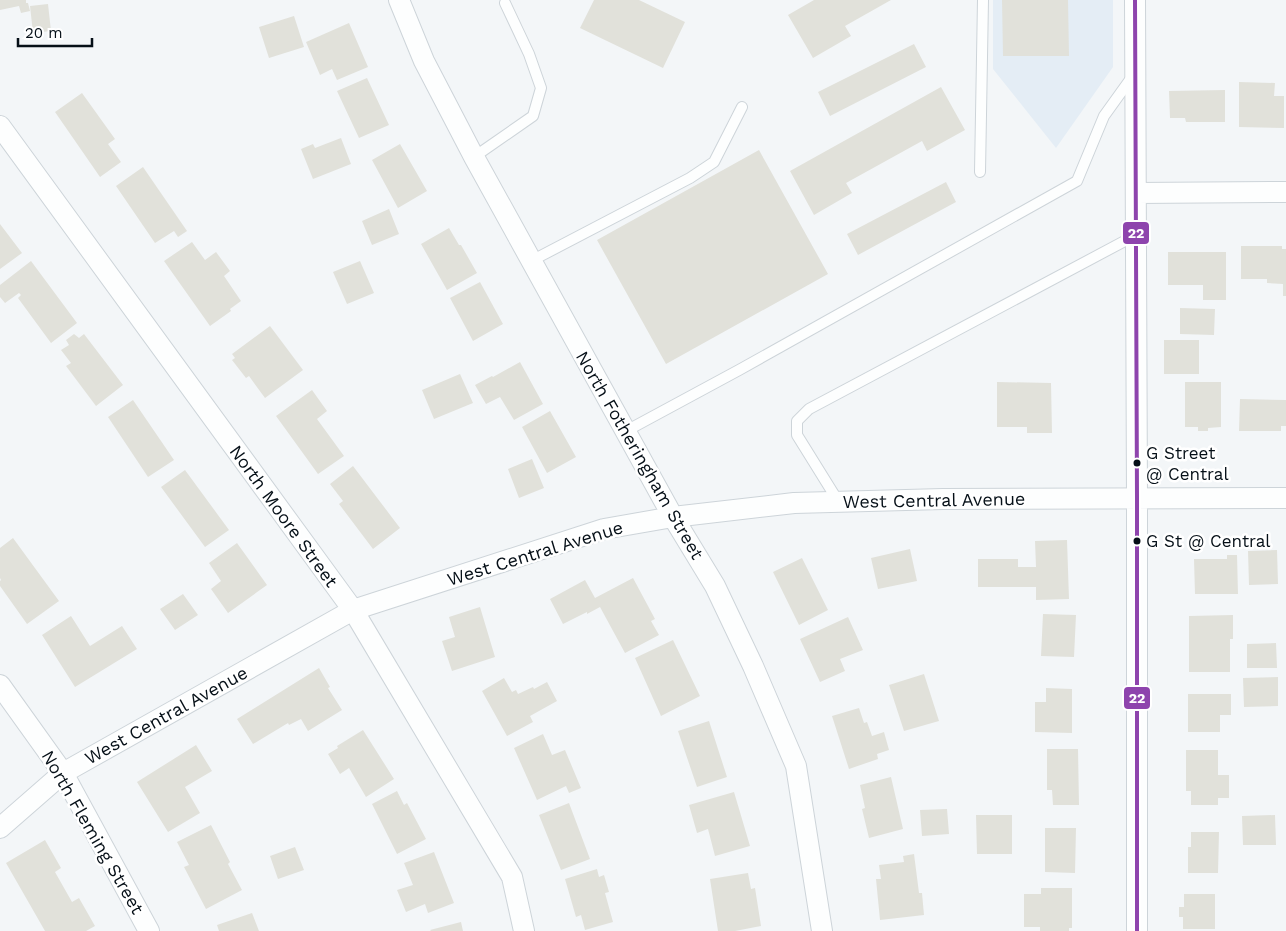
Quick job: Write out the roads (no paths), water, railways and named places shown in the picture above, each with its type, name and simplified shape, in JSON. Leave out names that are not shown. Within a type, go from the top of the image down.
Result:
[{"type":"street","name":"North Fotheringham Street","points":[[399,0],[424,61],[474,157],[672,517],[715,586],[753,666],[796,766],[822,931]]},
{"type":"street","points":[[1135,0],[1137,931]]},
{"type":"street","name":"North Moore Street","points":[[0,126],[353,610],[512,877],[524,931]]},
{"type":"street","points":[[1136,193],[1286,192]]},
{"type":"street","name":"West Central Avenue","points":[[0,828],[63,773],[353,610],[604,529],[672,517],[794,503],[838,501],[943,498],[1286,498]]},
{"type":"street","name":"North Fleming Street","points":[[0,686],[63,773],[149,931]]},
{"type":"lane","points":[[980,172],[983,0]]},
{"type":"lane","points":[[474,157],[533,116],[541,88],[529,54],[505,4]]},
{"type":"lane","points":[[626,431],[1077,181],[1104,116],[1136,73]]},
{"type":"lane","points":[[531,262],[690,178],[714,162],[742,108]]},
{"type":"lane","points":[[838,501],[798,436],[797,421],[809,409],[1136,235]]},
{"type":"place","name":"G Street @ Central","points":[[1137,463]]},
{"type":"place","name":"G St @ Central","points":[[1137,541]]}]
